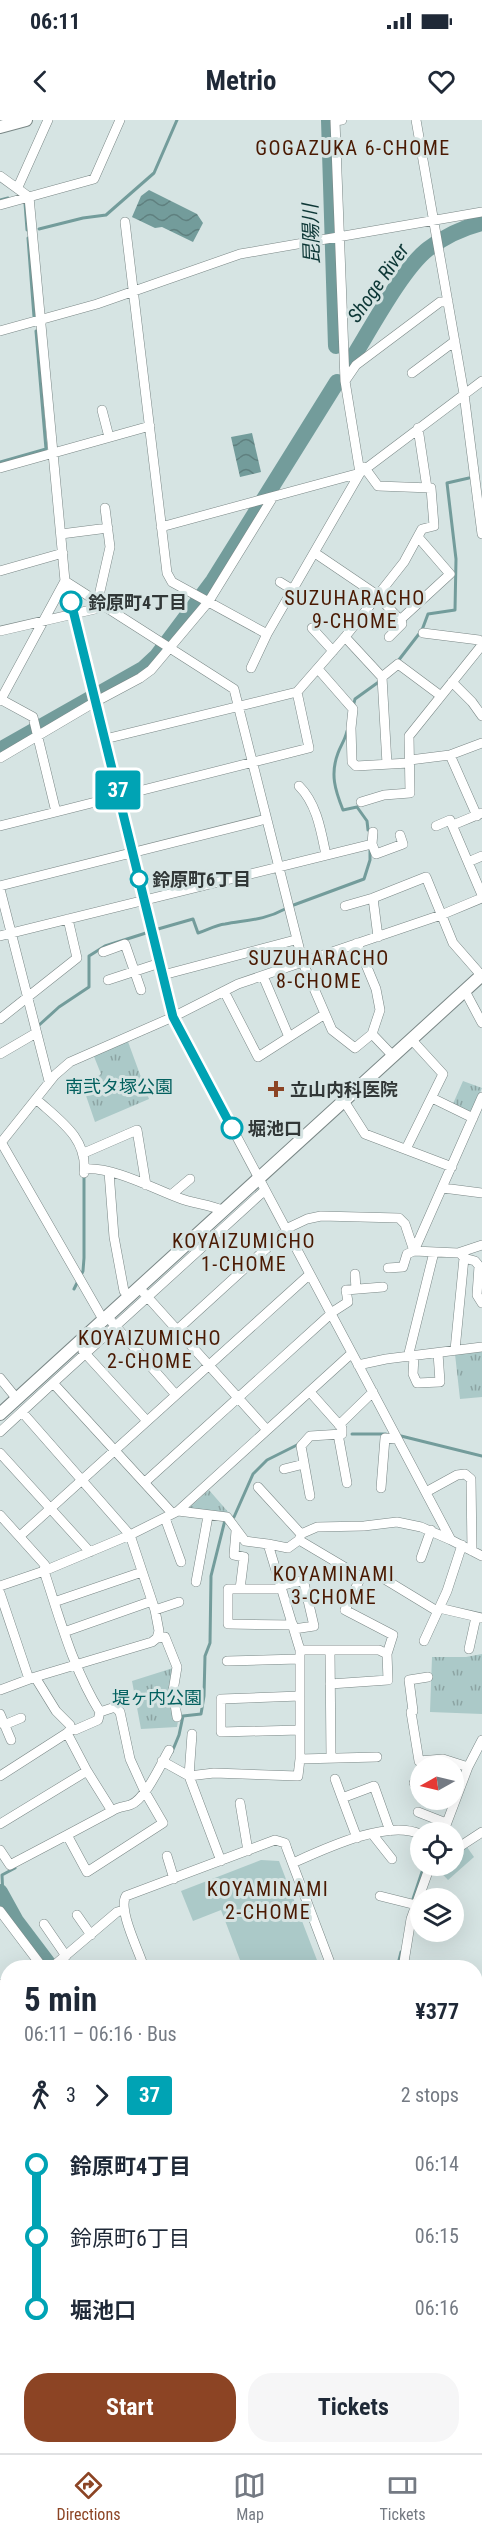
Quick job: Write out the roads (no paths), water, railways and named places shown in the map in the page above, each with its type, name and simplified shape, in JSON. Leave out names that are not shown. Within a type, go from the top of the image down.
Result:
[{"type":"main road","points":[[0,127],[26,120]]},
{"type":"main road","points":[[0,1414],[82,1349],[258,1178],[482,975]]},
{"type":"street","points":[[18,187],[48,120]]},
{"type":"street","points":[[0,205],[94,180],[120,120]]},
{"type":"street","points":[[105,740],[297,692],[345,637],[404,562],[422,529],[434,526],[431,488],[378,486],[362,470],[345,381],[335,237],[338,120]]},
{"type":"street","points":[[416,120],[478,474],[482,534]]},
{"type":"street","points":[[0,176],[29,196],[65,581],[173,1017],[451,1540]]},
{"type":"street","points":[[0,331],[97,304],[240,254],[482,212]]},
{"type":"street","points":[[126,222],[167,573],[172,582],[267,634]]},
{"type":"street","points":[[345,381],[356,365],[440,302],[448,301]]},
{"type":"street","points":[[413,370],[455,341]]},
{"type":"street","points":[[161,527],[362,470],[482,381]]},
{"type":"street","points":[[102,410],[109,437]]},
{"type":"street","points":[[0,468],[150,426]]},
{"type":"street","points":[[418,428],[427,488]]},
{"type":"street","points":[[250,668],[267,634],[362,470]]},
{"type":"street","points":[[0,758],[37,730],[94,698],[140,678],[151,670],[167,644],[209,601],[267,498]]},
{"type":"street","points":[[98,600],[110,547],[105,508]]},
{"type":"street","points":[[61,534],[108,528]]},
{"type":"street","points":[[400,620],[450,574],[418,537]]},
{"type":"street","points":[[315,553],[377,595],[400,620],[402,624],[389,637]]},
{"type":"street","points":[[0,571],[63,554]]},
{"type":"street","points":[[65,581],[108,606],[234,688],[295,940],[332,1029],[355,1048],[372,1034],[380,1010],[376,988],[357,943]]},
{"type":"street","points":[[56,812],[33,717],[0,700],[65,581]]},
{"type":"street","points":[[280,582],[293,590]]},
{"type":"street","points":[[0,631],[108,606]]},
{"type":"street","points":[[312,628],[333,651]]},
{"type":"street","points":[[361,802],[384,795],[410,793],[409,736],[482,644],[479,640],[423,633]]},
{"type":"street","points":[[345,637],[382,677],[387,764]]},
{"type":"street","points":[[382,677],[398,664],[441,696]]},
{"type":"street","points":[[318,669],[353,709],[352,762],[356,766],[410,762],[450,755],[482,743]]},
{"type":"street","points":[[452,682],[482,716]]},
{"type":"street","points":[[0,826],[309,748],[297,692]]},
{"type":"street","points":[[450,755],[479,814],[453,825]]},
{"type":"street","points":[[300,786],[306,793],[319,822],[326,855]]},
{"type":"street","points":[[50,1082],[26,998],[0,887],[266,819]]},
{"type":"street","points":[[176,1395],[109,1321],[79,1281],[2,1139],[70,1062],[173,1017],[238,984],[441,915],[482,897],[450,820],[436,826]]},
{"type":"street","points":[[373,832],[372,844],[376,854],[403,844],[400,835]]},
{"type":"street","points":[[0,936],[372,844]]},
{"type":"street","points":[[468,862],[482,856]]},
{"type":"street","points":[[345,906],[373,898],[426,877],[453,943],[482,975]]},
{"type":"street","points":[[373,898],[378,937]]},
{"type":"street","points":[[0,1019],[77,958],[68,919]]},
{"type":"street","points":[[163,975],[295,940]]},
{"type":"street","points":[[103,952],[124,944],[141,990]]},
{"type":"street","points":[[108,980],[160,963]]},
{"type":"street","points":[[263,976],[289,1037]]},
{"type":"street","points":[[224,991],[258,1057],[326,1014]]},
{"type":"street","points":[[465,991],[482,1023]]},
{"type":"street","points":[[0,1054],[36,1033]]},
{"type":"street","points":[[372,1034],[393,1056]]},
{"type":"street","points":[[406,1149],[443,1074],[411,1039]]},
{"type":"street","points":[[414,1251],[482,1097]]},
{"type":"street","points":[[432,1098],[473,1118]]},
{"type":"street","points":[[36,1099],[73,1132],[84,1153],[85,1171],[100,1169],[171,1195],[202,1204],[211,1204],[224,1211]]},
{"type":"street","points":[[344,1101],[364,1134],[452,1167]]},
{"type":"street","points":[[84,1153],[137,1130],[146,1185]]},
{"type":"street","points":[[109,1172],[116,1251],[124,1291],[139,1294],[177,1330],[267,1430]]},
{"type":"street","points":[[171,1195],[190,1179]]},
{"type":"street","points":[[443,1188],[482,1193]]},
{"type":"street","points":[[139,1294],[265,1190]]},
{"type":"street","points":[[177,1330],[286,1230],[307,1219],[321,1216],[399,1218],[405,1224],[414,1251]]},
{"type":"street","points":[[462,1255],[482,1245]]},
{"type":"street","points":[[388,1268],[403,1267],[407,1254],[414,1251],[462,1255],[478,1264],[480,1286],[477,1295],[482,1303]]},
{"type":"street","points":[[434,1252],[411,1357],[413,1374],[417,1383],[440,1382],[438,1353]]},
{"type":"street","points":[[455,1350],[462,1255]]},
{"type":"street","points":[[20,1536],[310,1274]]},
{"type":"street","points":[[355,1274],[356,1289]]},
{"type":"street","points":[[145,1482],[237,1397],[348,1302],[346,1290],[383,1287]]},
{"type":"street","points":[[358,1365],[482,1347]]},
{"type":"street","points":[[0,1432],[53,1383],[82,1349],[147,1421]]},
{"type":"street","points":[[112,1811],[87,1771],[69,1731],[70,1725],[56,1711],[32,1678],[1,1586],[90,1552],[172,1514],[352,1353]]},
{"type":"street","points":[[0,1378],[17,1399]]},
{"type":"street","points":[[53,1383],[172,1514],[181,1562]]},
{"type":"street","points":[[310,1392],[339,1429],[347,1483]]},
{"type":"street","points":[[310,1496],[301,1446],[310,1436],[339,1429],[373,1392]]},
{"type":"street","points":[[22,1413],[130,1535],[153,1606],[159,1631],[157,1638]]},
{"type":"street","points":[[381,1488],[385,1438],[397,1439]]},
{"type":"street","points":[[0,1453],[90,1552]]},
{"type":"street","points":[[372,1457],[383,1458]]},
{"type":"street","points":[[284,1470],[304,1464]]},
{"type":"street","points":[[426,1492],[457,1475],[465,1474],[471,1479],[472,1551]]},
{"type":"street","points":[[258,1487],[300,1537],[358,1575],[359,1581],[345,1610],[393,1635],[387,1654],[388,1680],[330,1684]]},
{"type":"street","points":[[172,1514],[226,1517],[245,1541],[288,1548],[300,1537],[317,1527],[363,1526],[397,1522],[431,1530],[482,1556]]},
{"type":"street","points":[[0,1515],[45,1565],[44,1571],[76,1665],[88,1694],[100,1712],[98,1720],[69,1731],[0,1776]]},
{"type":"street","points":[[196,1582],[208,1515]]},
{"type":"street","points":[[421,1558],[431,1530]]},
{"type":"street","points":[[236,1531],[234,1555],[244,1557],[240,1589]]},
{"type":"street","points":[[162,1761],[189,1776],[214,1773],[298,1776],[300,1759],[299,1654],[294,1627],[268,1544]]},
{"type":"street","points":[[424,1641],[462,1545]]},
{"type":"street","points":[[54,1602],[142,1572]]},
{"type":"street","points":[[386,1580],[438,1610],[479,1618],[469,1649]]},
{"type":"street","points":[[301,1581],[304,1583],[314,1626],[228,1624],[228,1589],[240,1589],[276,1589],[301,1581]]},
{"type":"street","points":[[64,1632],[153,1606],[179,1602]]},
{"type":"street","points":[[0,1690],[165,1637],[177,1667],[173,1691],[177,1717]]},
{"type":"street","points":[[227,1661],[330,1651],[379,1650],[387,1654]]},
{"type":"street","points":[[330,1651],[331,1758]]},
{"type":"street","points":[[418,1756],[416,1718],[411,1712],[414,1711],[409,1680],[428,1677]]},
{"type":"street","points":[[300,1696],[221,1699],[221,1732],[300,1730]]},
{"type":"street","points":[[67,1834],[87,1872],[164,1823],[145,1792],[130,1760],[120,1712],[115,1707],[100,1712]]},
{"type":"street","points":[[11,1740],[2,1721],[21,1718]]},
{"type":"street","points":[[192,1734],[189,1776],[221,1861]]},
{"type":"street","points":[[446,1822],[468,1767],[480,1750],[482,1740]]},
{"type":"street","points":[[0,1850],[10,1865],[121,1805],[131,1805],[145,1792],[169,1750]]},
{"type":"street","points":[[300,1759],[377,1757]]},
{"type":"street","points":[[464,1766],[468,1767]]},
{"type":"street","points":[[0,1824],[87,1771]]},
{"type":"street","points":[[335,1779],[357,1838]]},
{"type":"street","points":[[342,1797],[374,1786],[390,1830]]},
{"type":"street","points":[[240,1802],[248,1851]]},
{"type":"street","points":[[417,1812],[443,1822]]},
{"type":"street","points":[[293,1863],[320,1850],[357,1838],[390,1830],[410,1830]]},
{"type":"street","points":[[464,1844],[482,1833]]},
{"type":"street","points":[[373,1835],[392,1859]]},
{"type":"street","points":[[141,1960],[124,1910],[126,1896],[275,1840],[285,1843],[329,1960]]},
{"type":"street","points":[[167,1856],[174,1878]]},
{"type":"street","points":[[380,1896],[410,1904]]},
{"type":"street","points":[[61,1960],[117,1912],[124,1910]]},
{"type":"street","points":[[0,1911],[33,1960]]},
{"type":"street","points":[[77,1916],[92,1935]]},
{"type":"street","points":[[44,1924],[66,1956]]},
{"type":"street","points":[[405,1960],[410,1934]]},
{"type":"water","points":[[149,190],[197,214],[203,223],[193,242],[162,227],[155,228],[132,217],[141,196]]},
{"type":"water","points":[[252,433],[261,472],[240,477],[231,437]]},
{"type":"waterway","points":[[39,229],[106,215],[154,173],[177,120]]},
{"type":"waterway","name":"昆陽川","points":[[329,120],[336,346]]},
{"type":"waterway","points":[[0,200],[8,198]]},
{"type":"waterway","points":[[25,203],[27,230]]},
{"type":"waterway","name":"Shoge River","points":[[350,362],[376,318],[418,258],[447,236],[482,223]]},
{"type":"waterway","points":[[28,238],[34,317]]},
{"type":"waterway","points":[[0,462],[46,449],[36,331]]},
{"type":"waterway","points":[[0,750],[143,669],[157,656],[213,581],[337,382]]},
{"type":"waterway","points":[[398,661],[422,630],[428,614],[455,610],[456,559],[447,483],[469,478]]},
{"type":"waterway","points":[[353,707],[355,699],[380,681]]},
{"type":"waterway","points":[[347,731],[334,768],[336,789],[343,810],[357,807],[367,821],[368,830]]},
{"type":"waterway","points":[[291,906],[364,879],[370,860],[370,849]]},
{"type":"waterway","points":[[158,929],[193,919],[198,933],[222,925],[263,918],[285,909]]},
{"type":"waterway","points":[[37,1027],[59,1007],[89,987],[89,956],[105,946],[146,933]]},
{"type":"waterway","points":[[74,1289],[83,1271],[84,1173]]},
{"type":"waterway","points":[[352,1434],[386,1434]]},
{"type":"waterway","points":[[401,1436],[482,1456]]},
{"type":"waterway","points":[[231,1518],[234,1517],[253,1474],[267,1460],[299,1444]]},
{"type":"waterway","points":[[172,1752],[183,1716],[201,1714],[205,1656],[210,1643],[211,1576],[225,1520]]},
{"type":"waterway","points":[[3,1897],[2,1875],[15,1868]]},
{"type":"waterway","points":[[417,1888],[421,1876]]},
{"type":"waterway","points":[[0,1892],[16,1921],[45,1960]]},
{"type":"waterway","points":[[399,1960],[401,1952]]},
{"type":"place","name":"鈴原町4丁目","points":[[71,602]]},
{"type":"place","name":"鈴原町6丁目","points":[[139,879]]},
{"type":"place","name":"立山内科医院","points":[[276,1089]]},
{"type":"place","name":"堀池口","points":[[232,1128]]},
{"type":"district","name":"GOGAZUKA 6-CHOME","points":[[353,148]]},
{"type":"district","name":"SUZUHARACHO 9-CHOME","points":[[355,610]]},
{"type":"district","name":"SUZUHARACHO 8-CHOME","points":[[319,970]]},
{"type":"district","name":"KOYAIZUMICHO 1-CHOME","points":[[244,1252]]},
{"type":"district","name":"KOYAIZUMICHO 2-CHOME","points":[[150,1350]]},
{"type":"district","name":"KOYAMINAMI 3-CHOME","points":[[334,1586]]},
{"type":"district","name":"KOYAMINAMI 2-CHOME","points":[[268,1900]]},
{"type":"park label","name":"南弐タ塚公園","points":[[119,1086]]},
{"type":"park label","name":"堤ヶ内公園","points":[[157,1697]]}]
